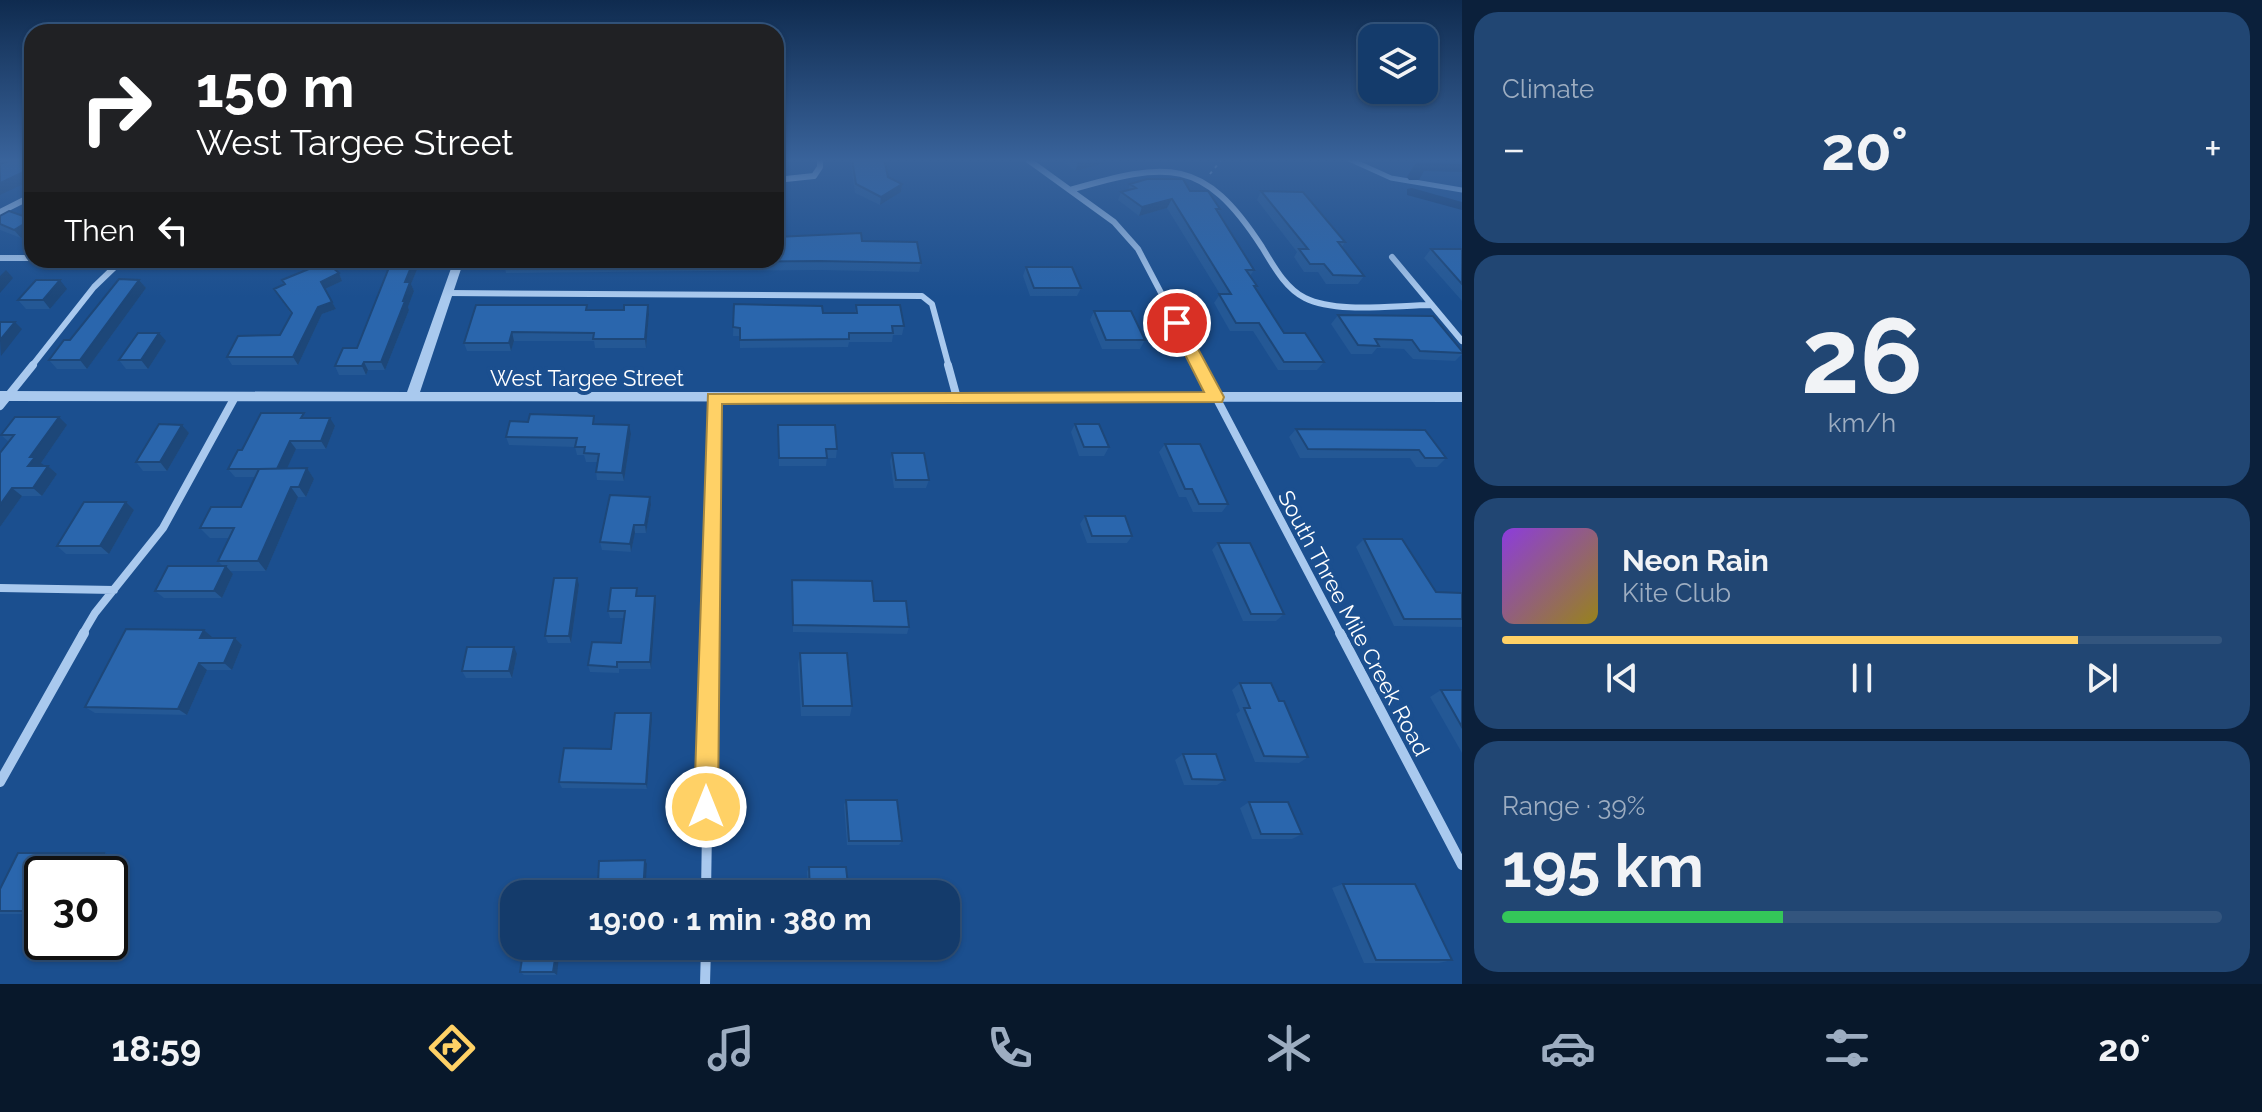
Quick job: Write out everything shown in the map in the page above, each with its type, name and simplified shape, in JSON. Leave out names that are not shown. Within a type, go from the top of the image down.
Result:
[{"type":"street","name":"South Three Mile Creek Road","points":[[1091,205],[1114,222],[1138,249],[1462,865]]},
{"type":"street","points":[[1232,205],[1285,282],[1309,300],[1432,305]]},
{"type":"street","points":[[1392,257],[1462,341]]},
{"type":"street","points":[[0,258],[24,258]]},
{"type":"street","points":[[2,399],[94,287],[114,268]]},
{"type":"street","points":[[412,397],[456,268]]},
{"type":"street","points":[[448,293],[922,296],[932,304],[957,398]]},
{"type":"street","points":[[0,782],[95,613],[163,528],[235,397]]},
{"type":"street","name":"West Targee Street","points":[[2,399],[1462,397]]},
{"type":"street","points":[[706,880],[714,398]]},
{"type":"street","points":[[0,588],[114,590]]},
{"type":"street","points":[[705,984],[706,960]]},
{"type":"building","points":[[1176,205],[1217,205],[1220,209],[1216,209],[1254,270],[1246,270],[1257,286],[1254,286],[1284,333],[1305,333],[1324,362],[1284,362],[1259,323],[1236,323],[1219,294],[1231,294]]},
{"type":"building","points":[[1272,205],[1314,205],[1345,242],[1338,242],[1364,276],[1333,275],[1324,264],[1310,264],[1299,249],[1308,249]]},
{"type":"building","points":[[9,211],[24,216],[24,224],[14,230],[0,224],[0,216]]},
{"type":"building","points":[[861,233],[862,241],[917,242],[921,263],[784,261],[784,237]]},
{"type":"building","points":[[1431,249],[1462,249],[1462,284]]},
{"type":"building","points":[[1026,267],[1072,267],[1081,288],[1034,288]]},
{"type":"building","points":[[311,268],[333,268],[339,273],[321,282],[332,302],[318,307],[293,357],[227,357],[238,336],[280,335],[292,313],[274,289],[285,284],[282,280]]},
{"type":"building","points":[[389,268],[411,268],[405,282],[410,282],[405,301],[381,362],[335,366],[343,348],[357,348]]},
{"type":"building","points":[[119,279],[139,280],[80,360],[49,360],[64,340],[70,340]]},
{"type":"building","points":[[36,280],[60,280],[43,300],[18,300]]},
{"type":"building","points":[[734,304],[822,306],[823,313],[857,313],[856,305],[900,305],[904,326],[892,326],[893,333],[849,333],[849,339],[740,340],[740,328],[733,327]]},
{"type":"building","points":[[476,305],[587,305],[586,310],[624,310],[624,305],[648,305],[645,339],[593,339],[594,333],[512,332],[509,343],[464,343]]},
{"type":"building","points":[[1094,311],[1131,311],[1145,340],[1106,340]]},
{"type":"building","points":[[1338,315],[1433,316],[1462,353],[1420,351],[1412,340],[1375,339],[1379,346],[1358,345]]},
{"type":"building","points":[[0,322],[15,322],[0,340]]},
{"type":"building","points":[[138,333],[159,333],[141,360],[119,360]]},
{"type":"building","points":[[261,413],[304,413],[301,418],[330,418],[321,441],[290,441],[277,469],[228,469],[238,450],[242,450]]},
{"type":"building","points":[[530,414],[594,416],[593,424],[629,425],[622,473],[596,472],[599,454],[584,453],[585,447],[575,447],[577,438],[506,437],[510,421],[528,422]]},
{"type":"building","points":[[15,417],[59,417],[30,457],[35,457],[28,466],[48,466],[33,488],[12,488],[0,505],[0,453],[14,435],[1,435]]},
{"type":"building","points":[[159,424],[182,425],[160,462],[136,462]]},
{"type":"building","points":[[1075,424],[1099,424],[1109,447],[1084,447]]},
{"type":"building","points":[[778,425],[835,425],[837,449],[826,449],[827,458],[779,458]]},
{"type":"building","points":[[1296,429],[1425,430],[1446,458],[1425,458],[1419,450],[1308,449]]},
{"type":"building","points":[[1165,444],[1200,444],[1228,504],[1199,504],[1192,489],[1185,489]]},
{"type":"building","points":[[892,453],[924,453],[929,480],[896,480]]},
{"type":"building","points":[[307,468],[299,487],[291,487],[258,561],[218,561],[234,528],[200,528],[211,507],[241,507],[259,469]]},
{"type":"building","points":[[610,495],[650,497],[645,525],[634,525],[630,544],[600,542]]},
{"type":"building","points":[[84,502],[126,502],[100,546],[57,546]]},
{"type":"building","points":[[1085,516],[1125,516],[1132,536],[1092,536]]},
{"type":"building","points":[[1364,539],[1402,539],[1436,592],[1462,593],[1462,619],[1404,619]]},
{"type":"building","points":[[1218,543],[1250,543],[1284,614],[1251,614]]},
{"type":"building","points":[[168,566],[226,566],[214,591],[155,591]]},
{"type":"building","points":[[554,578],[577,578],[569,636],[545,636]]},
{"type":"building","points":[[792,580],[872,581],[874,601],[906,601],[909,627],[793,625]]},
{"type":"building","points":[[611,588],[637,588],[636,596],[655,596],[650,662],[617,662],[617,667],[588,665],[592,642],[621,643],[625,611],[608,611]]},
{"type":"building","points":[[126,629],[204,630],[200,638],[235,638],[224,663],[199,663],[178,709],[85,707]]},
{"type":"building","points":[[467,647],[514,647],[509,671],[462,671]]},
{"type":"building","points":[[800,653],[847,653],[852,706],[803,706]]},
{"type":"building","points":[[1240,683],[1271,683],[1279,701],[1284,701],[1308,757],[1264,756],[1244,708],[1250,708]]},
{"type":"building","points":[[1441,690],[1462,690],[1462,727]]},
{"type":"building","points":[[615,713],[651,713],[646,784],[559,782],[564,748],[611,749]]},
{"type":"building","points":[[1183,754],[1216,754],[1225,780],[1192,779]]},
{"type":"building","points":[[846,800],[897,800],[902,841],[849,841]]},
{"type":"building","points":[[1249,802],[1288,802],[1302,834],[1261,834]]},
{"type":"building","points":[[18,853],[104,853],[103,856],[24,856],[24,911],[0,911],[0,889]]},
{"type":"building","points":[[645,860],[644,880],[598,880],[599,861]]},
{"type":"building","points":[[809,867],[846,867],[847,880],[809,880]]},
{"type":"building","points":[[1343,884],[1415,884],[1452,960],[1376,960]]},
{"type":"building","points":[[522,960],[555,960],[553,972],[520,972]]},
{"type":"waterway","points":[[1458,205],[1462,206]]},
{"type":"route","points":[[706,807],[714,398],[1216,397],[1177,323]]}]
